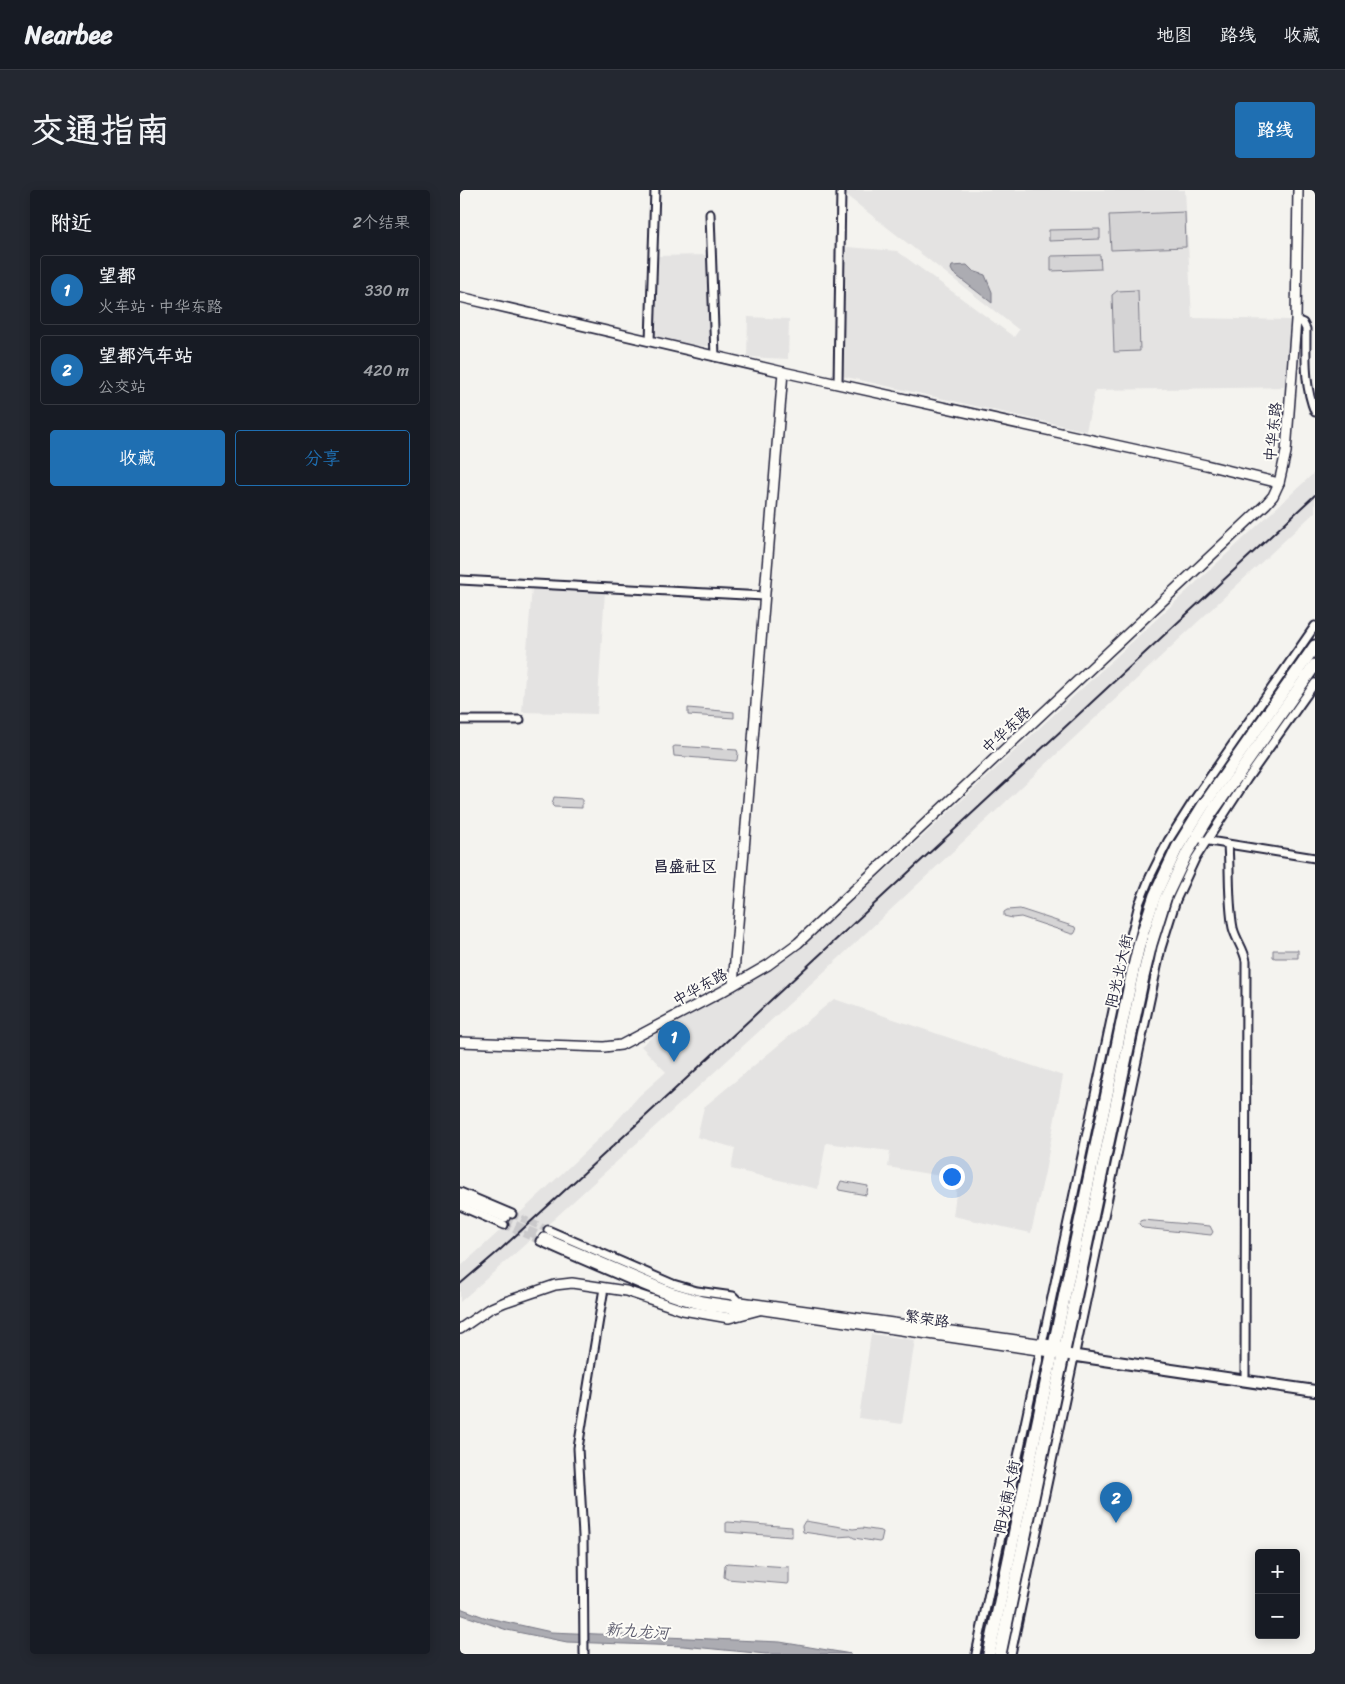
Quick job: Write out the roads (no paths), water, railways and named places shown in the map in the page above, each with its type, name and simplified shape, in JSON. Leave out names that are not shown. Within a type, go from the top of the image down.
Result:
[{"type":"highway","name":"阳光北大街","points":[[1059,1350],[1134,966],[1155,895],[1177,848],[1193,820],[1315,646]]},
{"type":"highway","name":"阳光北大街","points":[[1059,1350],[1151,944],[1168,892],[1195,838],[1315,665]]},
{"type":"highway","name":"阳光南大街","points":[[989,1654],[1059,1350]]},
{"type":"highway","name":"阳光南大街","points":[[1000,1654],[1059,1350]]},
{"type":"main road","name":"繁荣路","points":[[1059,1350],[1315,1385]]},
{"type":"main road","name":"繁荣路","points":[[1059,1350],[1315,1391]]},
{"type":"street","points":[[650,342],[655,190]]},
{"type":"street","points":[[838,384],[841,190]]},
{"type":"street","name":"中华东路","points":[[460,1042],[621,1046],[768,965],[798,944],[1266,504],[1273,496],[1279,483],[1287,446],[1296,320],[1298,190]]},
{"type":"street","points":[[710,214],[715,357]]},
{"type":"street","points":[[460,297],[715,357],[1206,465],[1279,483]]},
{"type":"street","points":[[1296,320],[1304,323],[1306,329],[1306,378],[1311,403],[1315,412]]},
{"type":"street","points":[[733,985],[783,372]]},
{"type":"street","points":[[460,580],[764,596]]},
{"type":"street","points":[[1010,1654],[1059,1350],[1127,950],[1146,886],[1182,817],[1315,626]]},
{"type":"street","points":[[976,1654],[1059,1350],[1160,948],[1176,900],[1195,859],[1246,779],[1315,683]]},
{"type":"street","points":[[460,720],[520,720]]},
{"type":"street","points":[[1195,838],[1315,858]]},
{"type":"street","points":[[1228,845],[1234,929],[1246,961],[1245,1375]]},
{"type":"street","points":[[460,1192],[506,1219]]},
{"type":"street","points":[[460,1200],[506,1219]]},
{"type":"street","points":[[460,1206],[506,1219]]},
{"type":"street","name":"繁荣路","points":[[545,1236],[676,1290],[703,1298],[738,1301],[1059,1350],[702,1301],[675,1294],[545,1236]]},
{"type":"street","points":[[460,1329],[489,1309],[522,1295],[555,1285],[572,1283],[626,1291],[682,1310],[729,1318],[759,1310]]},
{"type":"street","points":[[584,1651],[583,1536],[578,1439],[604,1288]]},
{"type":"tunnel","points":[[512,1214],[548,1230]]},
{"type":"tunnel","points":[[503,1220],[544,1238]]},
{"type":"tunnel","points":[[504,1225],[540,1241]]},
{"type":"railway","points":[[460,1284],[501,1249],[687,1078],[1315,495]]},
{"type":"place","name":"望都","points":[[674,1062]]},
{"type":"place","name":"望都汽车站","points":[[1116,1523]]},
{"type":"district","name":"昌盛社区","points":[[685,866]]},
{"type":"water label","name":"新九龙河","points":[[637,1631]]}]
